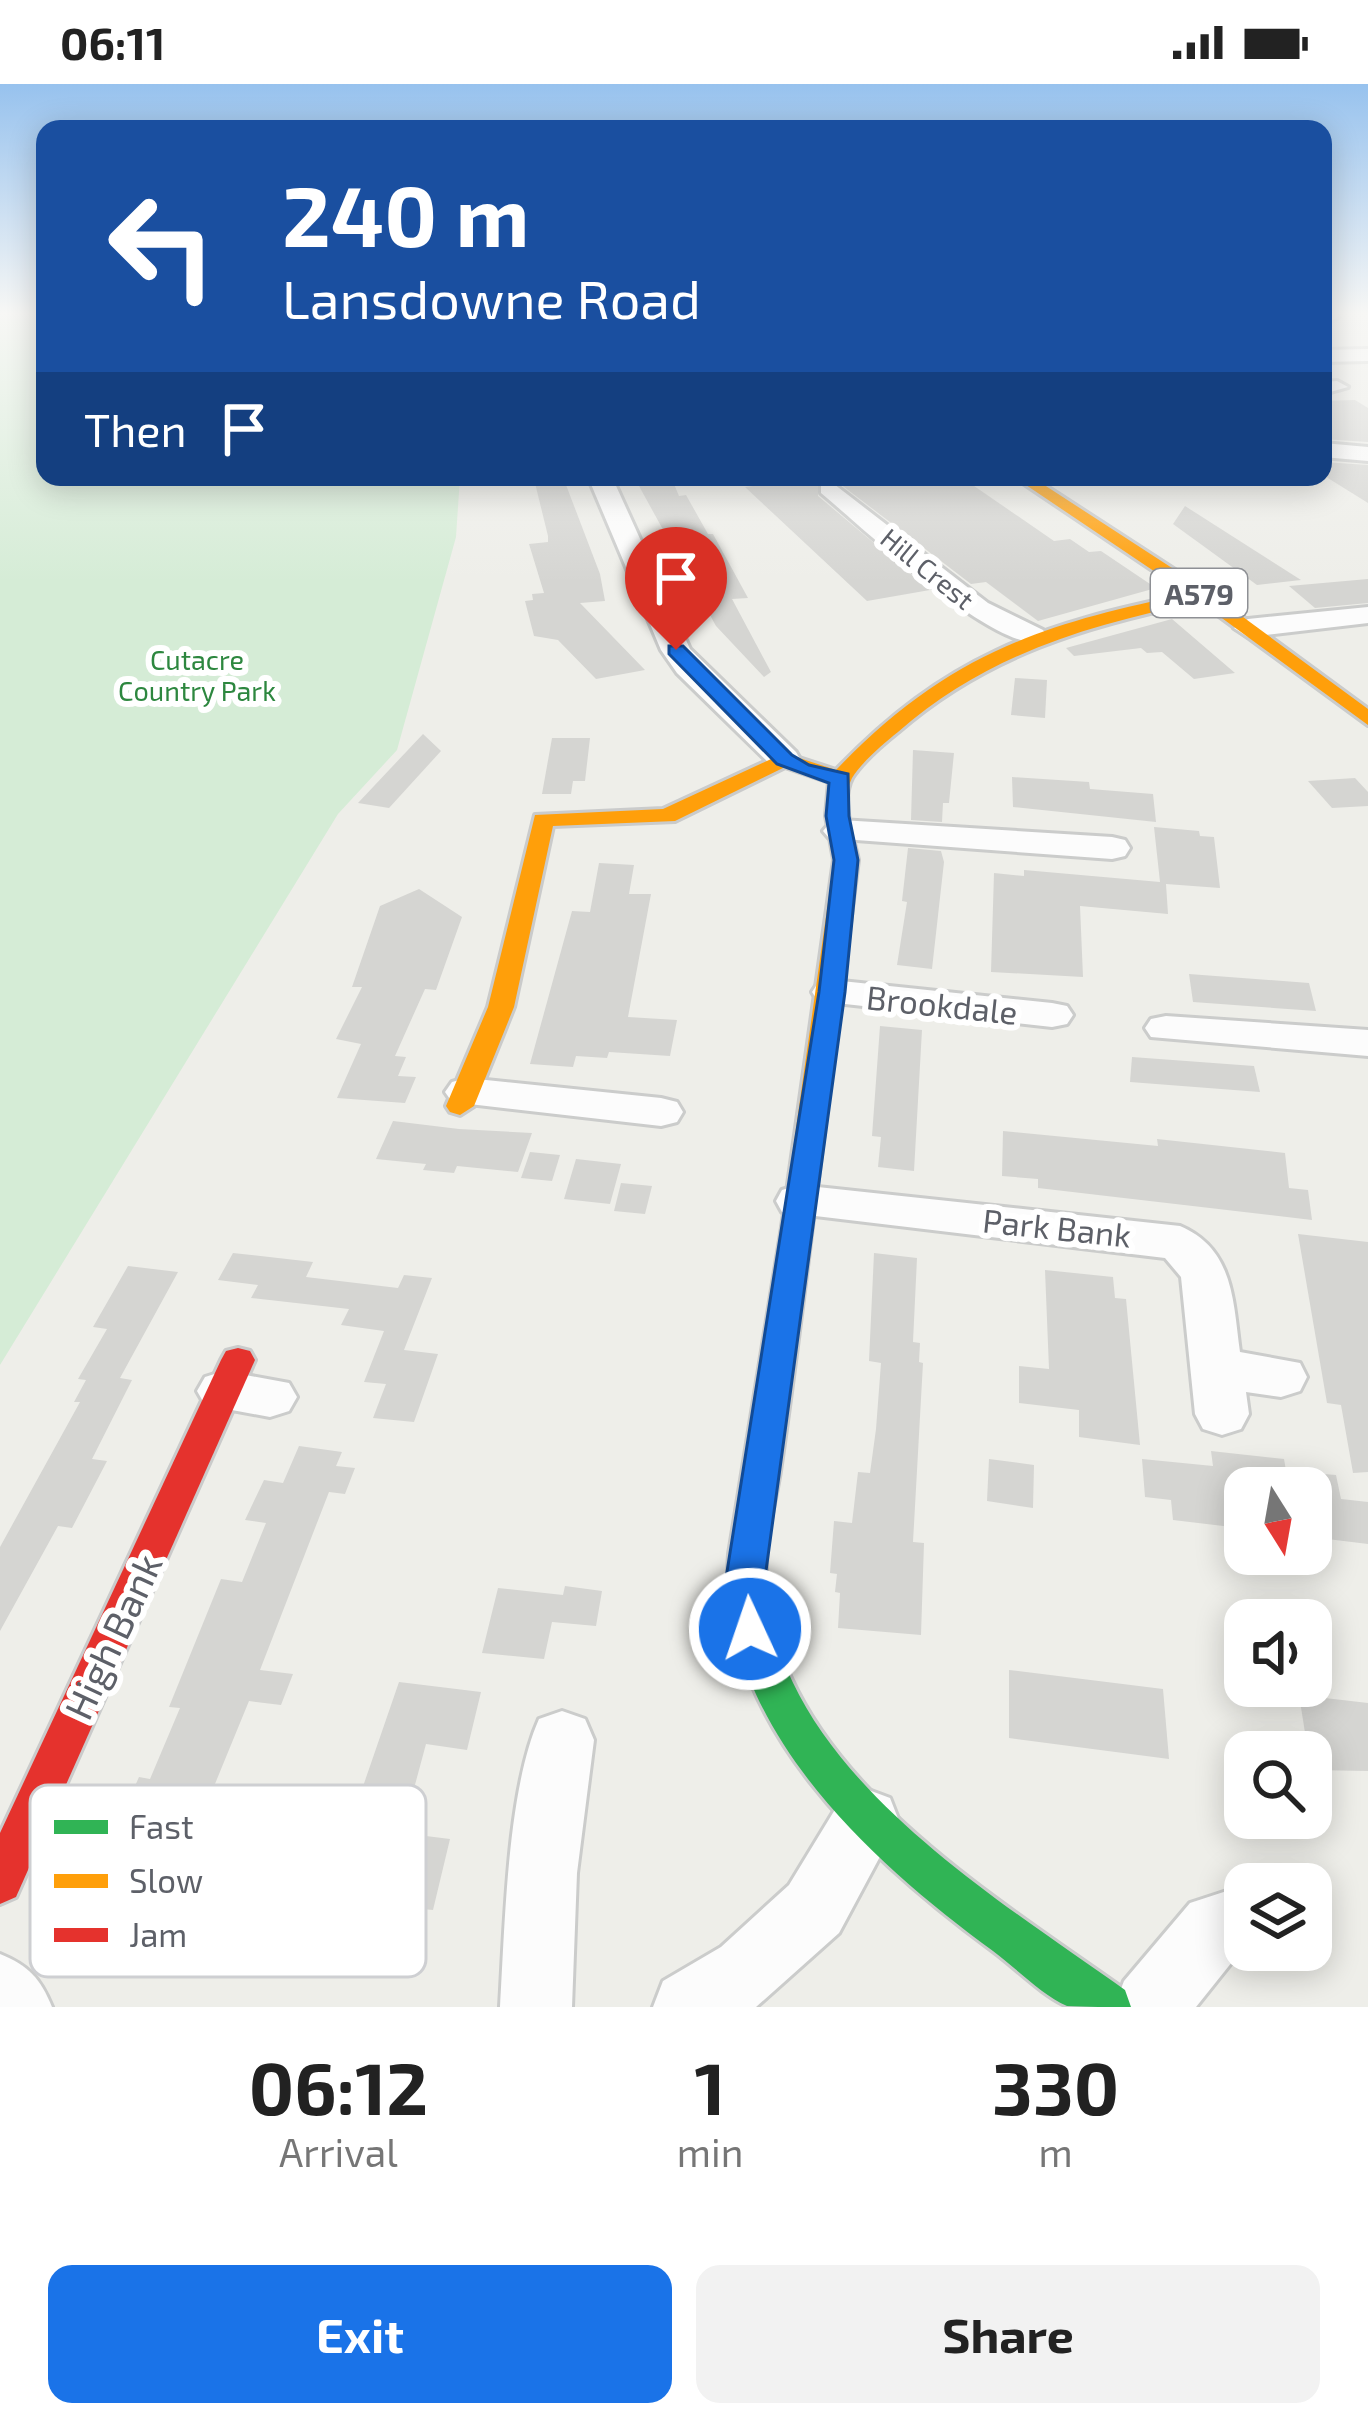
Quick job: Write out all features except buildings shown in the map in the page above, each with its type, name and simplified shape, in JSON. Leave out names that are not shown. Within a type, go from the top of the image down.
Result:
[{"type":"main road","name":"A579","points":[[1036,486],[1203,596],[1368,719]]},
{"type":"main road","points":[[1108,2007],[866,1821],[811,1754],[771,1690],[750,1629],[746,1578],[832,992],[846,860],[837,799],[840,779],[886,724],[948,675],[1033,636],[1203,596]]},
{"type":"main road","points":[[464,1099],[501,1007],[543,820],[667,816],[784,759],[840,779]]},
{"type":"main road","name":"High Bank","points":[[47,1785],[244,1383]]},
{"type":"main road","name":"High Bank","points":[[0,1882],[30,1821]]},
{"type":"street","points":[[1332,451],[1368,454]]},
{"type":"street","points":[[604,486],[676,650],[784,759]]},
{"type":"street","name":"Hill Crest","points":[[830,488],[978,609],[1033,636]]},
{"type":"street","points":[[1248,628],[1368,615]]},
{"type":"street","points":[[842,831],[1112,848]]},
{"type":"street","name":"Brookdale","points":[[832,992],[1052,1015]]},
{"type":"street","points":[[1166,1028],[1368,1043]]},
{"type":"street","points":[[464,1099],[643,1119]]},
{"type":"street","name":"Park Bank","points":[[799,1201],[1163,1238],[1182,1246],[1205,1274],[1219,1392],[1281,1377]]},
{"type":"street","points":[[536,2007],[543,1873],[562,1740]]},
{"type":"street","points":[[689,2007],[746,1972],[814,1909],[866,1821]]},
{"type":"street","points":[[1150,2007],[1215,1928],[1224,1926]]},
{"type":"street","points":[[0,1990],[16,2007]]},
{"type":"green space","name":"Cutacre Country Park","points":[[0,403],[36,403],[36,486],[459,486],[456,537],[397,750],[338,814],[0,1365]]},
{"type":"traffic: fast","points":[[797,1227],[747,1554],[747,1581],[761,1653],[789,1717],[830,1776],[879,1829],[934,1878],[1108,2007]]},
{"type":"traffic: slow","points":[[1036,486],[1203,596],[1368,719]]},
{"type":"traffic: slow","points":[[460,1106],[501,1007],[543,820],[667,816],[784,759],[840,779],[920,702],[1003,652],[1096,620],[1203,596]]},
{"type":"traffic: slow","points":[[797,1227],[846,860],[837,816],[840,779]]},
{"type":"traffic: jam","points":[[44,1785],[238,1360]]},
{"type":"traffic: jam","points":[[0,1882],[30,1816]]},
{"type":"route","points":[[676,650],[688,668],[784,759],[840,779],[837,816],[846,860],[832,992],[746,1578],[750,1629]]}]
